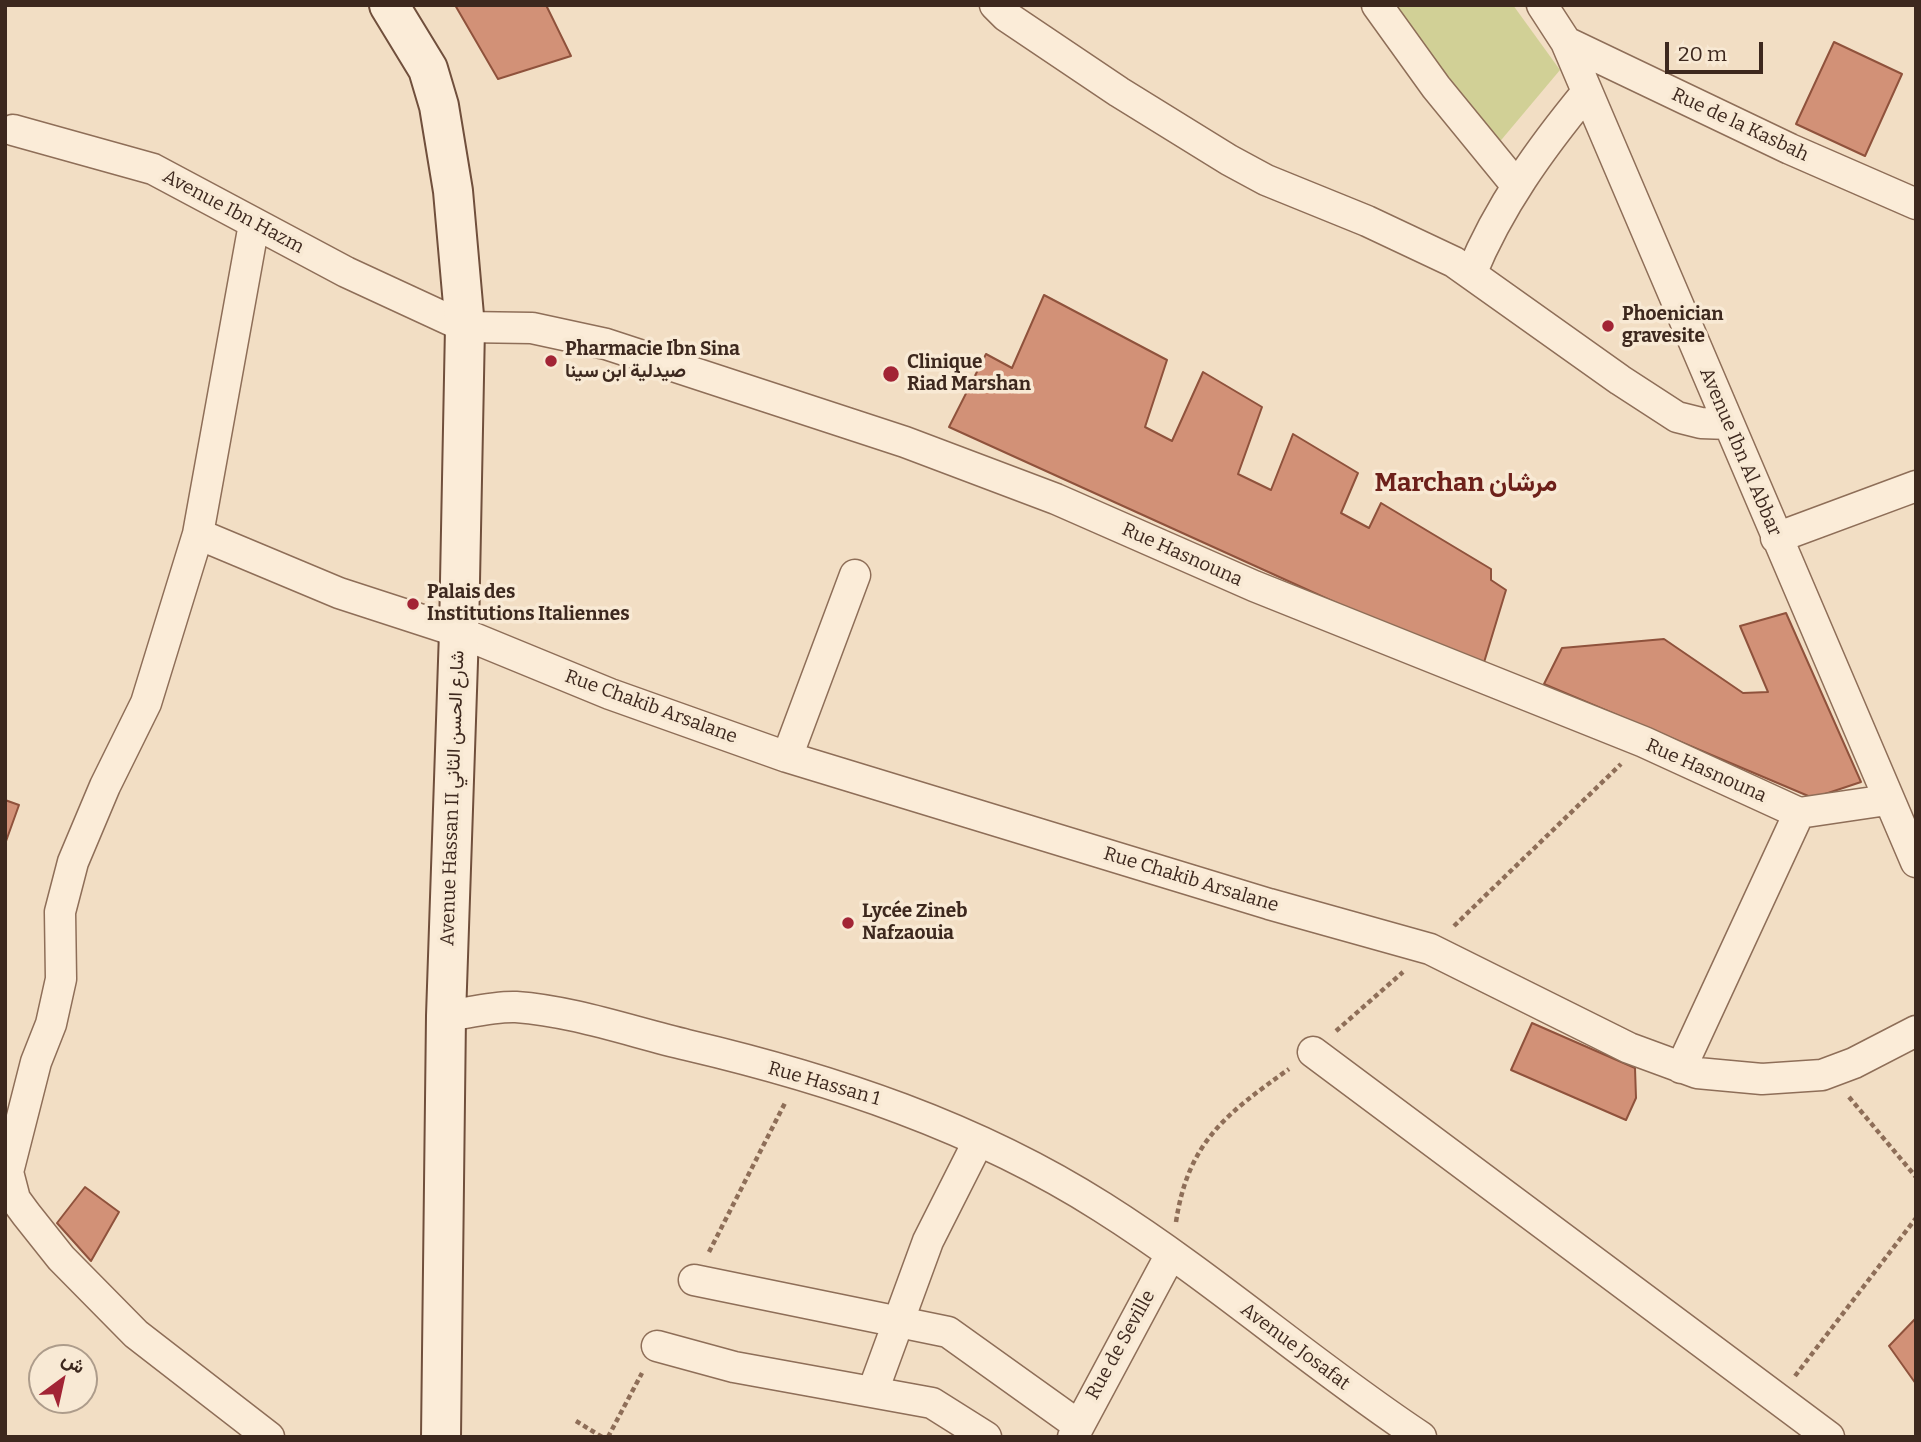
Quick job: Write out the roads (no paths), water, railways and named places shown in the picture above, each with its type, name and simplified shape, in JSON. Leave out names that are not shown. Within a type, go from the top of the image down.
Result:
[{"type":"street","name":"Avenue Hassan II شارع الحسن الثاني","points":[[389,5],[428,69],[439,106],[453,191],[464,327],[459,632],[446,1016],[441,1437]]},
{"type":"street","points":[[995,5],[1031,34],[1229,160],[1266,180],[1426,247],[1471,274],[1677,417],[1701,423],[1729,424]]},
{"type":"street","points":[[1377,5],[1436,88],[1517,186]]},
{"type":"street","name":"Avenue Ibn Al Abbar","points":[[1542,5],[1566,42],[1886,800],[1916,862]]},
{"type":"street","name":"Rue de la Kasbah","points":[[1566,42],[1790,149],[1916,204]]},
{"type":"street","points":[[1471,274],[1489,230],[1517,186],[1546,142],[1587,92]]},
{"type":"street","name":"Avenue Ibn Hazm","points":[[8,125],[153,169],[345,272],[464,327]]},
{"type":"street","points":[[254,224],[198,534],[146,704],[105,786],[73,862],[60,912],[61,979],[51,1024],[36,1062],[8,1172],[15,1199],[61,1258],[136,1334],[269,1437]]},
{"type":"street","name":"Rue Hasnouna","points":[[464,327],[532,328],[606,344],[905,442],[1056,499],[1254,586],[1644,742],[1799,813]]},
{"type":"street","points":[[1776,538],[1916,486]]},
{"type":"street","name":"Rue Chakib Arsalane","points":[[198,534],[339,593],[459,632],[610,694],[787,757],[1269,904],[1430,949],[1629,1048],[1681,1068],[1731,1079],[1822,1075],[1842,1068],[1916,1031]]},
{"type":"street","points":[[787,757],[855,575]]},
{"type":"street","points":[[1681,1068],[1799,813],[1886,800]]},
{"type":"street","name":"Rue Hassan 1","points":[[446,1016],[515,1007],[705,1049],[890,1103],[1056,1180],[1171,1254]]},
{"type":"street","points":[[1313,1052],[1829,1437]]},
{"type":"street","points":[[873,1391],[928,1241],[978,1142]]},
{"type":"street","name":"Rue de Seville","points":[[1075,1431],[1171,1254]]},
{"type":"street","name":"Avenue Josafat","points":[[1171,1254],[1356,1394],[1421,1437]]},
{"type":"street","points":[[694,1280],[948,1332],[1075,1431]]},
{"type":"street","points":[[657,1346],[734,1367],[942,1406],[986,1437]]},
{"type":"place","name":"Phoenician gravesite","points":[[1608,326]]},
{"type":"place","name":"Pharmacie Ibn Sina صيدلية ابن سينا","points":[[551,361]]},
{"type":"place","name":"Clinique Riad Marshan","points":[[891,374]]},
{"type":"place","name":"Palais des Institutions Italiennes","points":[[413,604]]},
{"type":"place","name":"Lycée Zineb Nafzaouia","points":[[848,923]]},
{"type":"district","name":"Marchan مرشان","points":[[1466,484]]}]
